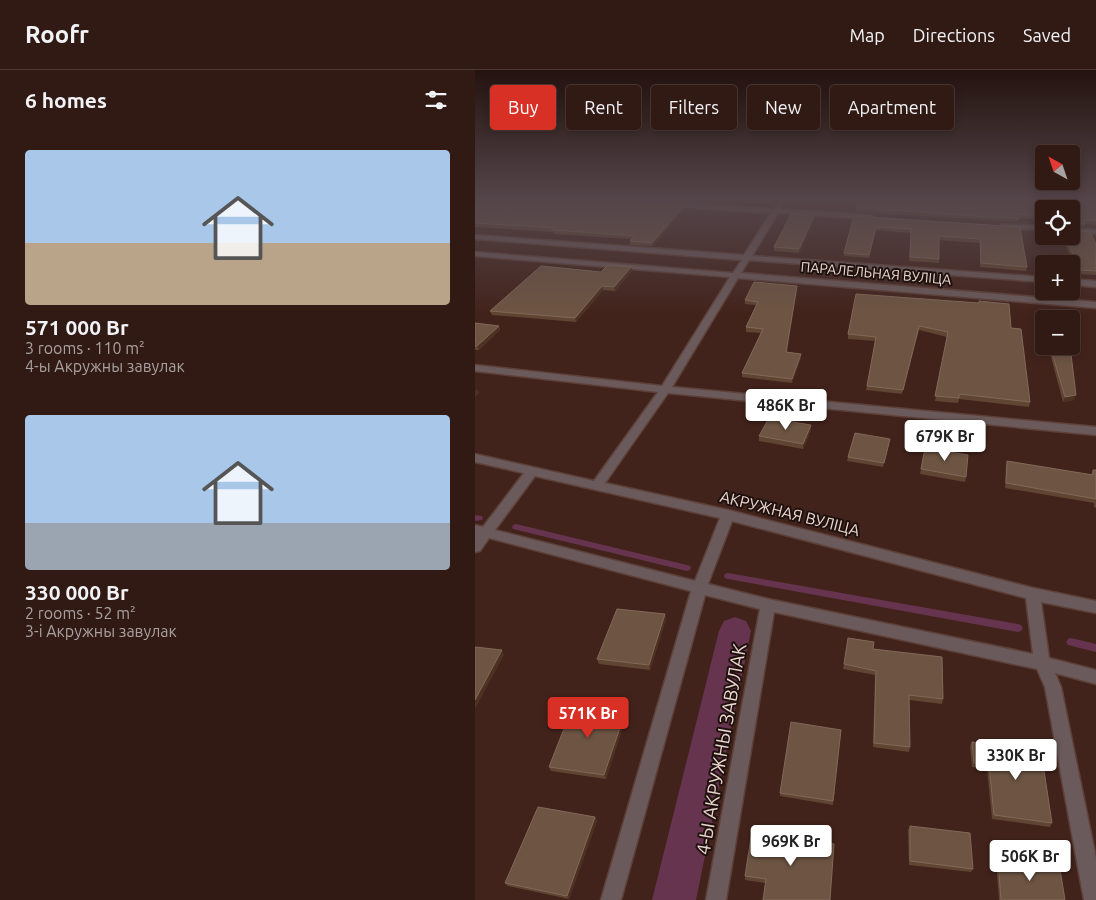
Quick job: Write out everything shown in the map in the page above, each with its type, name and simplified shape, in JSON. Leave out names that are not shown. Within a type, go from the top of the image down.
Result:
[{"type":"street","name":"ПАРАЛЕЛЬНАЯ ВУЛІЦА","points":[[485,238],[1035,279]]},
{"type":"street","points":[[598,484],[665,390],[759,238]]},
{"type":"street","name":"ПАРАЛЕЛЬНАЯ ВУЛІЦА","points":[[475,254],[1096,305]]},
{"type":"street","points":[[1080,283],[1096,284]]},
{"type":"street","points":[[475,368],[665,390],[1096,431]]},
{"type":"street","name":"АКРУЖНАЯ ВУЛІЦА","points":[[475,458],[598,484],[728,515],[1033,594],[1096,608]]},
{"type":"street","points":[[475,547],[480,531],[532,471]]},
{"type":"street","points":[[611,900],[700,586],[728,515]]},
{"type":"street","points":[[480,531],[768,605],[1042,663],[1096,677]]},
{"type":"street","points":[[1033,594],[1042,663],[1053,687],[1094,900]]},
{"type":"street","name":"4-Ы АКРУЖНЫ ЗАВУЛАК","points":[[716,900],[768,605]]},
{"type":"building","points":[[633,238],[657,238],[652,243],[630,241]]},
{"type":"building","points":[[779,238],[804,238],[799,249],[774,247]]},
{"type":"building","points":[[848,238],[873,238],[869,255],[844,253]]},
{"type":"building","points":[[911,238],[939,238],[939,259],[910,257]]},
{"type":"building","points":[[963,238],[1022,238],[1027,267],[981,263],[980,239]]},
{"type":"building","points":[[1080,238],[1093,238],[1096,244],[1096,271],[1080,270],[1080,255],[1073,255],[1069,245],[1080,245]]},
{"type":"building","points":[[608,265],[631,267],[614,287],[602,286],[575,318],[490,311],[541,266],[601,272]]},
{"type":"building","points":[[754,282],[797,286],[786,352],[801,354],[792,379],[742,373],[763,329],[746,327],[758,302],[745,300]]},
{"type":"building","points":[[856,294],[1009,304],[1011,328],[1021,329],[1030,402],[959,394],[959,398],[935,396],[948,332],[919,326],[903,390],[867,386],[876,337],[848,334]]},
{"type":"building","points":[[475,323],[499,326],[475,346]]},
{"type":"building","points":[[1053,355],[1071,355],[1076,395],[1065,397]]},
{"type":"building","points":[[769,418],[811,425],[803,444],[759,436]]},
{"type":"building","points":[[855,433],[890,439],[884,463],[848,457]]},
{"type":"building","points":[[925,448],[968,455],[966,477],[921,469]]},
{"type":"building","points":[[1007,461],[1093,475],[1093,470],[1096,470],[1096,499],[1006,483]]},
{"type":"building","points":[[617,609],[665,614],[649,665],[597,659]]},
{"type":"building","points":[[848,638],[874,642],[873,649],[942,657],[943,699],[909,695],[910,747],[874,743],[876,671],[844,664]]},
{"type":"building","points":[[475,647],[502,650],[475,700]]},
{"type":"building","points":[[574,703],[626,710],[604,775],[549,767]]},
{"type":"building","points":[[791,722],[841,730],[833,801],[780,793]]},
{"type":"building","points":[[972,742],[1041,751],[1052,823],[994,815],[989,765],[974,763]]},
{"type":"building","points":[[538,807],[595,817],[567,896],[505,883]]},
{"type":"building","points":[[910,826],[970,833],[973,869],[910,861]]},
{"type":"building","points":[[752,831],[834,844],[830,900],[763,900],[766,879],[745,876]]},
{"type":"building","points":[[998,860],[1060,869],[1065,900],[1001,900]]},
{"type":"waterway","points":[[516,527],[687,568]]},
{"type":"waterway","points":[[728,576],[1018,628]]},
{"type":"waterway","points":[[674,900],[735,631]]},
{"type":"waterway","points":[[1071,642],[1096,648]]}]
